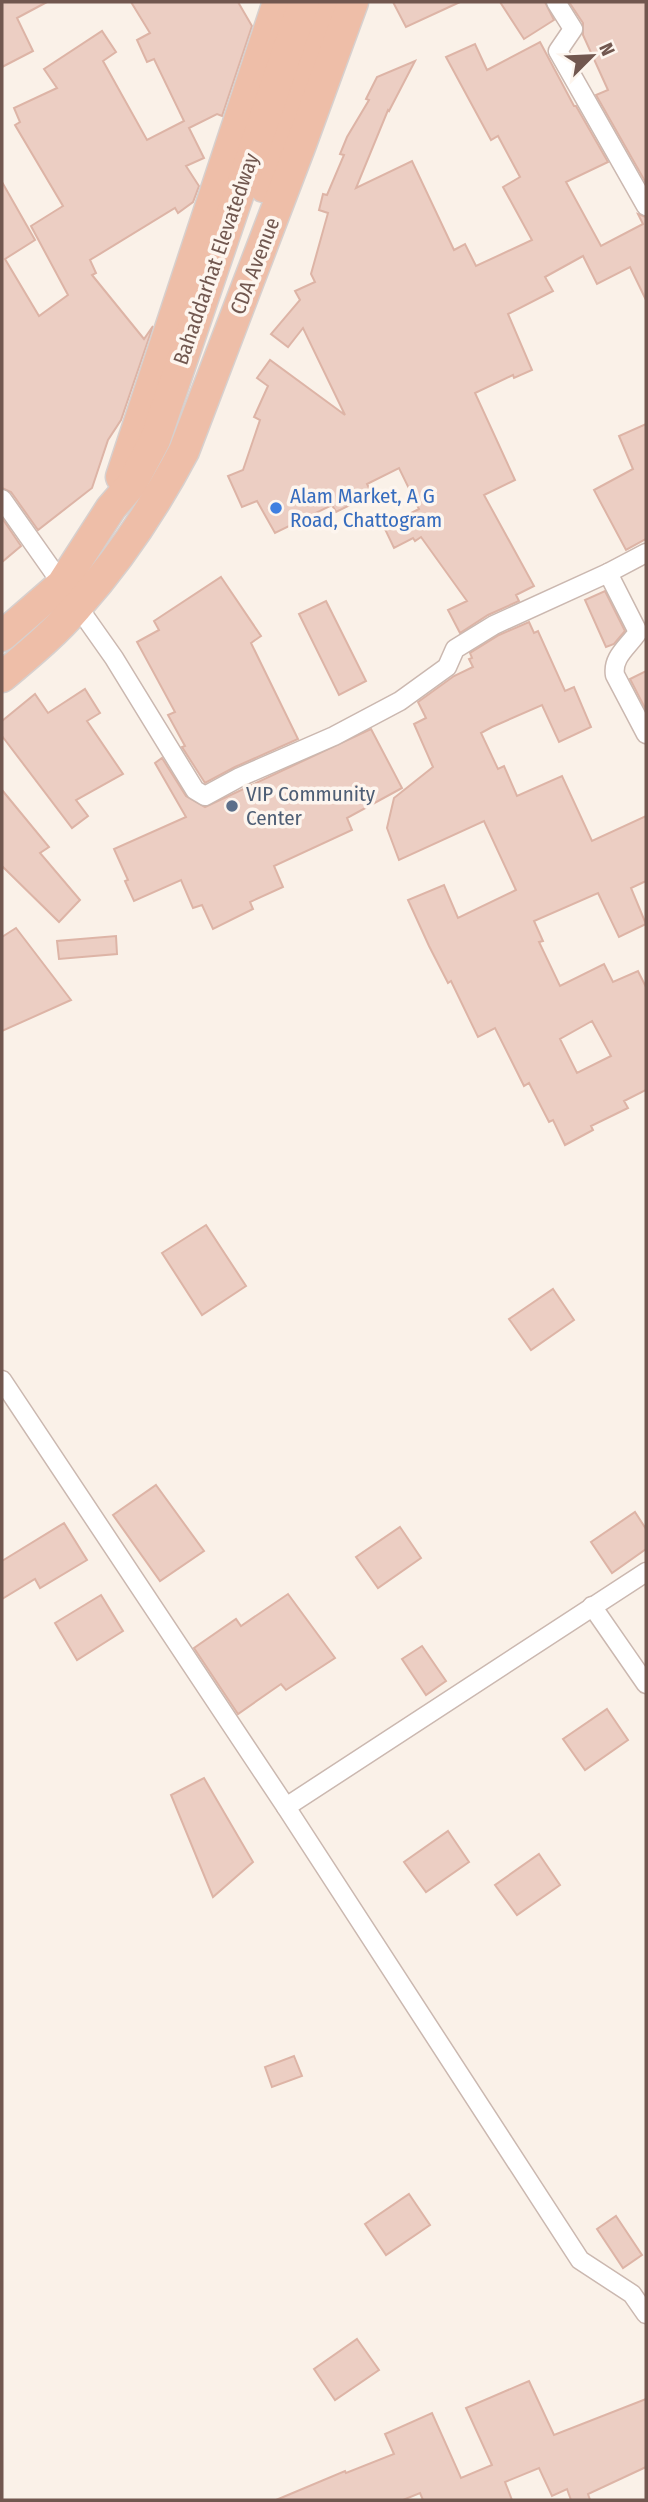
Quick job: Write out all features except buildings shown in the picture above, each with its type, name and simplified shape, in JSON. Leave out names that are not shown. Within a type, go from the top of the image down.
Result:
[{"type":"highway","points":[[2,677],[43,643],[70,595],[111,508],[136,425],[278,2]]},
{"type":"highway","name":"Bahaddarhat Elevatedway","points":[[142,523],[164,443],[304,2]]},
{"type":"highway","name":"Bahaddarhat Elevatedway","points":[[111,508],[164,443],[328,2]]},
{"type":"highway","name":"CDA Avenue","points":[[142,523],[163,491],[184,450],[353,2]]},
{"type":"highway","points":[[2,636],[70,595],[142,523]]},
{"type":"street","points":[[555,2],[573,29],[558,51],[646,206]]},
{"type":"street","points":[[2,499],[114,658],[195,790],[205,796],[240,777],[334,736],[400,701],[447,667],[455,649],[494,625],[646,553]]},
{"type":"street","points":[[608,573],[638,632],[616,659],[613,666],[615,675],[646,734]]},
{"type":"street","points":[[2,1380],[286,1807],[580,2260],[632,2294],[646,2314]]},
{"type":"street","points":[[286,1807],[646,1572]]},
{"type":"street","points":[[592,1606],[646,1684]]},
{"type":"place","name":"Alam Market, A G Road, Chattogram","points":[[276,508]]},
{"type":"place","name":"VIP Community Center","points":[[232,806]]}]
